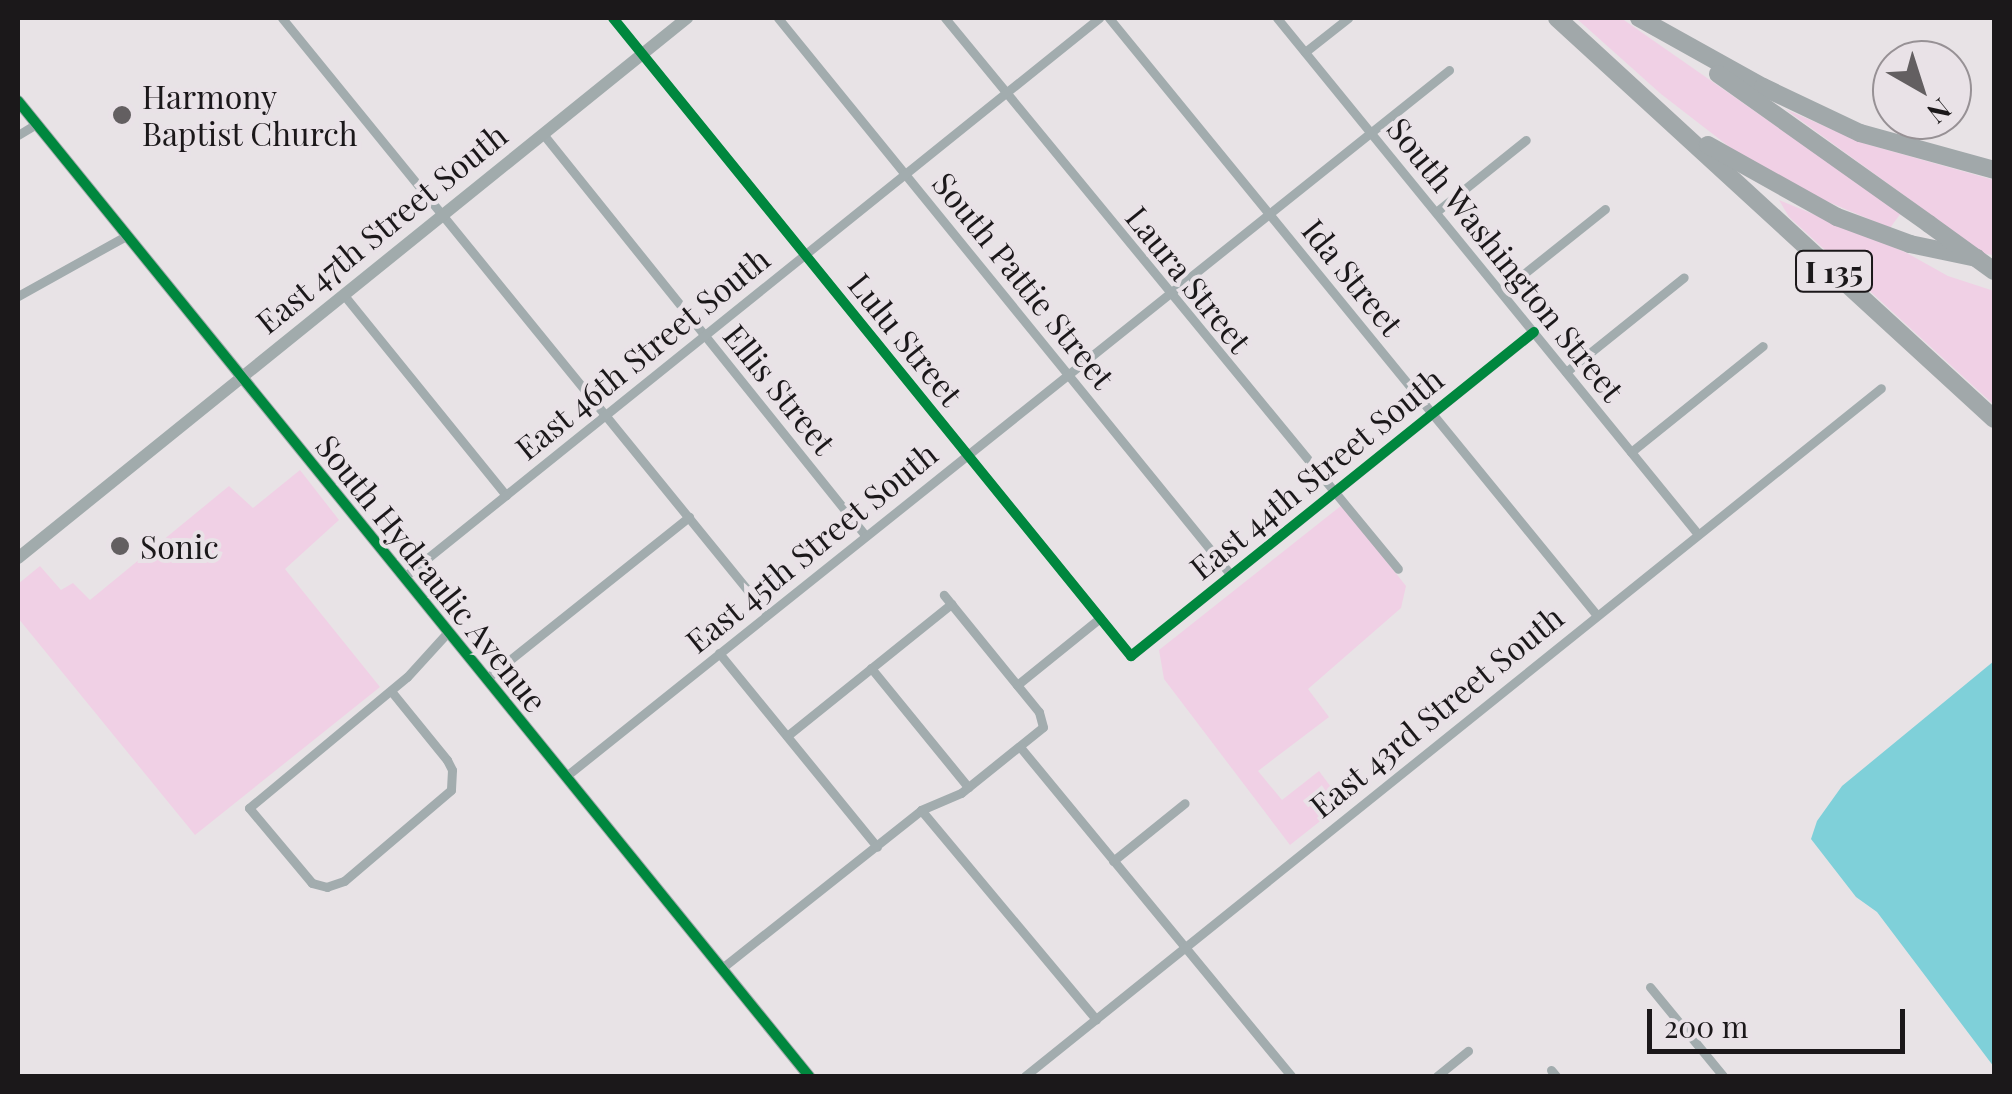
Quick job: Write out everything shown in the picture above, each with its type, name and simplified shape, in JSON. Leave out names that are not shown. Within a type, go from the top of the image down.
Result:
[{"type":"highway","name":"I 135","points":[[1556,18],[1994,419]]},
{"type":"highway","points":[[1639,18],[1763,87],[1860,132],[1994,170]]},
{"type":"highway","points":[[1639,18],[1994,271]]},
{"type":"highway","points":[[1674,122],[1769,182],[1838,217],[1910,244],[1994,262]]},
{"type":"street","points":[[282,18],[767,614]]},
{"type":"street","name":"Lulu Street","points":[[612,18],[1132,656]]},
{"type":"street","name":"East 47th Street South","points":[[18,558],[687,18]]},
{"type":"street","name":"South Pattie Street","points":[[778,18],[1231,575]]},
{"type":"street","name":"Laura Street","points":[[945,18],[1398,569]]},
{"type":"street","name":"East 46th Street South","points":[[404,578],[1099,18]]},
{"type":"street","name":"Ida Street","points":[[1109,18],[1596,614]]},
{"type":"street","name":"South Washington Street","points":[[1277,18],[1696,533]]},
{"type":"street","points":[[1306,52],[1348,18]]},
{"type":"street","name":"East 45th Street South","points":[[565,777],[1448,70]]},
{"type":"street","name":"South Hydraulic Avenue","points":[[18,101],[809,1076]]},
{"type":"street","points":[[18,135],[36,124]]},
{"type":"street","name":"Ellis Street","points":[[542,134],[865,535]]},
{"type":"street","points":[[1436,212],[1526,140]]},
{"type":"street","points":[[1501,292],[1605,209]]},
{"type":"street","points":[[18,296],[126,236]]},
{"type":"street","points":[[1566,372],[1684,277]]},
{"type":"street","points":[[343,294],[506,495]]},
{"type":"street","name":"East 44th Street South","points":[[1132,656],[1431,411],[1534,332]]},
{"type":"street","points":[[1630,452],[1764,346]]},
{"type":"street","name":"East 43rd Street South","points":[[1026,1076],[1696,533],[1881,388]]},
{"type":"street","points":[[486,679],[689,517]]},
{"type":"street","points":[[722,968],[922,810],[968,788],[1042,727],[1042,717],[948,599],[787,736]]},
{"type":"street","points":[[1018,684],[1100,618]]},
{"type":"street","points":[[391,691],[447,760],[453,780],[448,793],[344,881],[327,887],[303,876],[249,808],[391,691],[448,632]]},
{"type":"street","points":[[719,653],[876,847]]},
{"type":"street","points":[[871,668],[968,788]]},
{"type":"street","points":[[1020,747],[1291,1076]]},
{"type":"street","points":[[1113,861],[1185,802]]},
{"type":"street","points":[[922,810],[1096,1020]]},
{"type":"street","points":[[1650,987],[1722,1076]]},
{"type":"street","points":[[1437,1076],[1468,1051]]},
{"type":"shaded area","points":[[1576,18],[1621,18],[1901,213],[1890,228],[1812,195],[1736,152],[1661,94]]},
{"type":"shaded area","points":[[1785,109],[1866,144],[1994,180],[1994,255],[1985,254]]},
{"type":"shaded area","points":[[1779,200],[1905,252],[1948,276],[1994,291],[1994,405],[1789,217]]},
{"type":"shaded area","points":[[300,470],[339,520],[285,569],[380,687],[195,835],[18,618],[18,584],[40,566],[61,590],[73,583],[90,600],[229,486],[253,508]]},
{"type":"shaded area","points":[[1342,505],[1406,586],[1401,608],[1308,689],[1329,717],[1258,771],[1282,800],[1319,771],[1343,803],[1290,845],[1164,679],[1159,650]]},
{"type":"water","points":[[1994,661],[1994,1067],[1877,912],[1856,897],[1811,839],[1817,821],[1842,786]]},
{"type":"cycle path","points":[[613,18],[1131,656],[1534,332]]},
{"type":"cycle path","points":[[18,101],[809,1076]]},
{"type":"place","name":"Harmony Baptist Church","points":[[122,115]]},
{"type":"place","name":"Sonic","points":[[120,546]]}]
